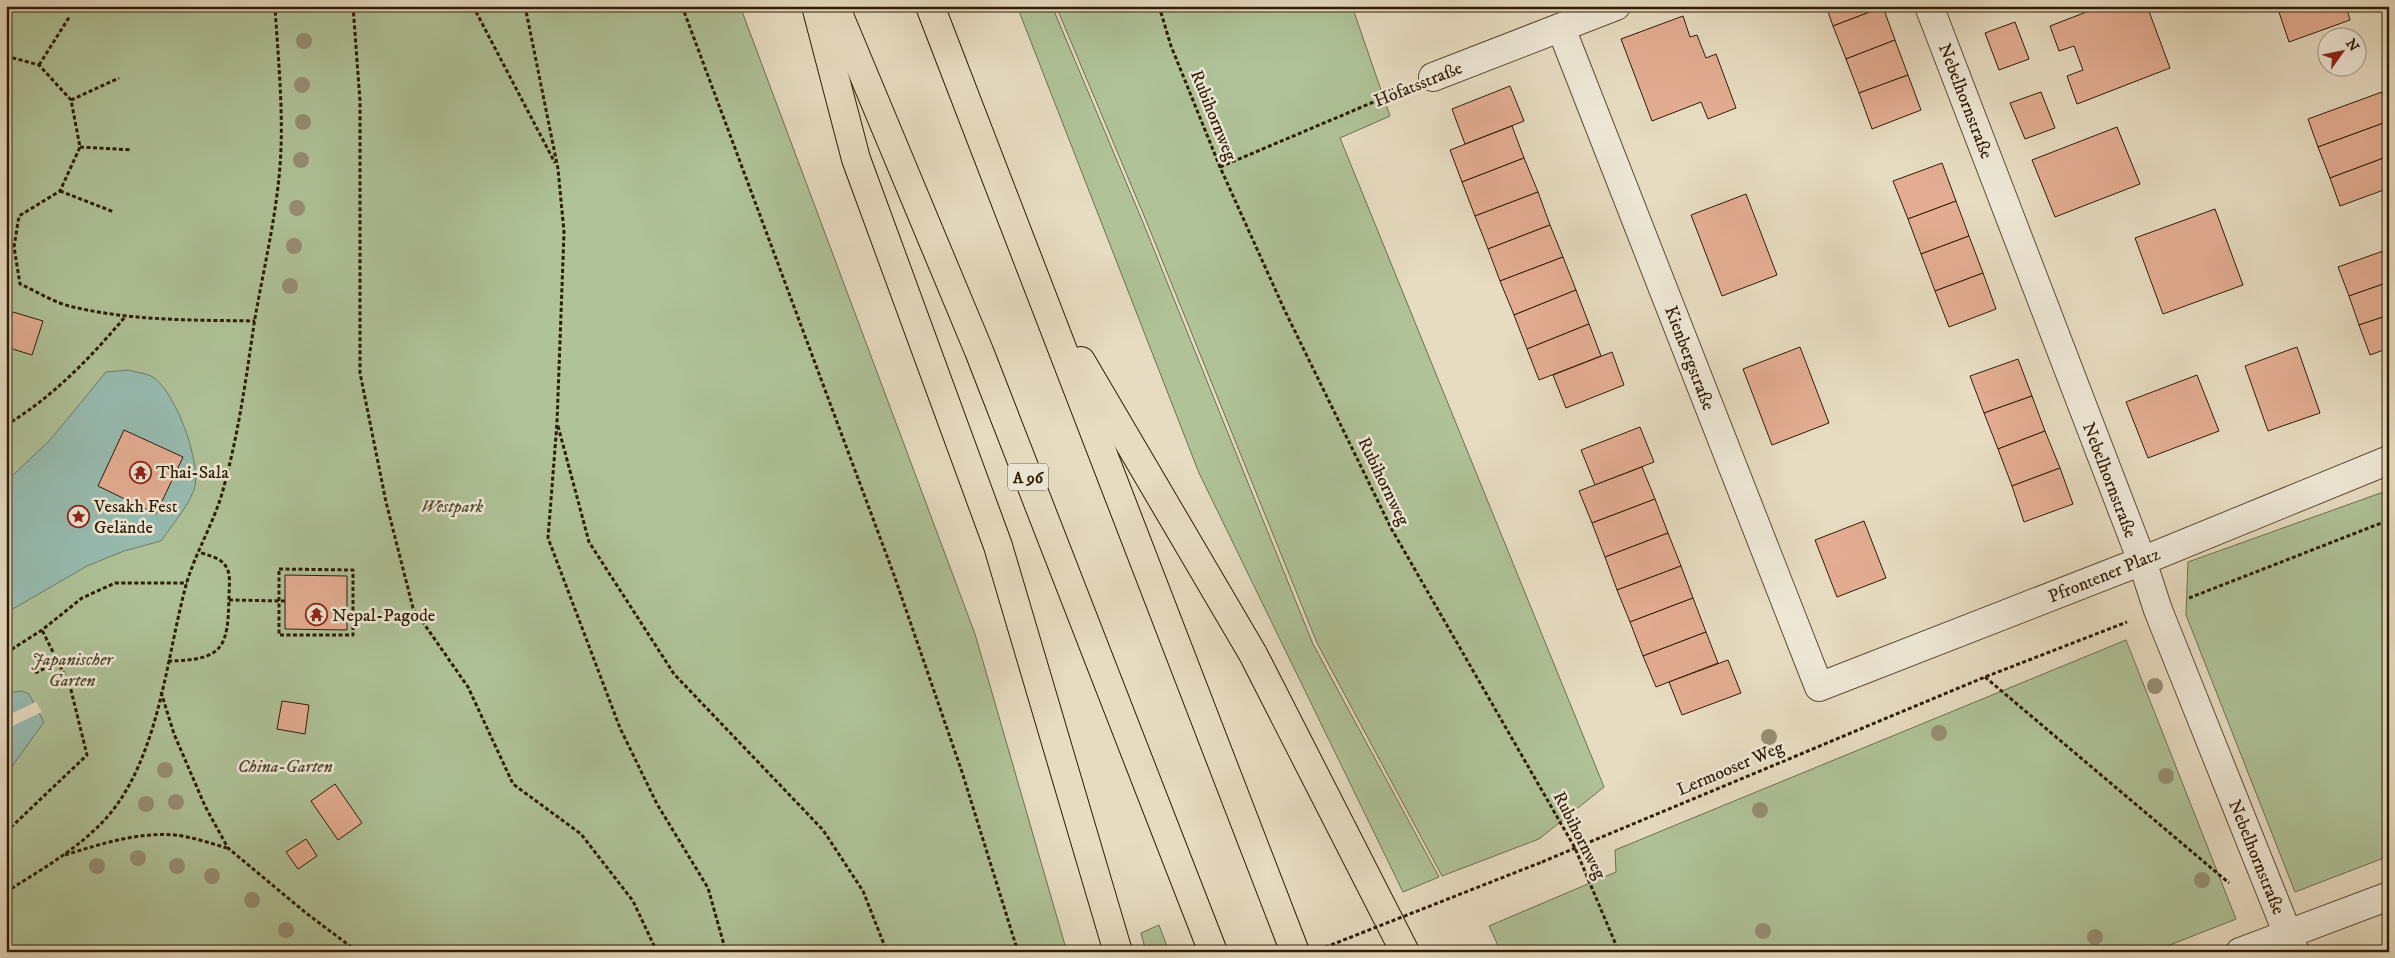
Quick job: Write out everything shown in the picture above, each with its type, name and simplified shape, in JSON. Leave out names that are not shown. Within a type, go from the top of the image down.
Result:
[{"type":"highway","points":[[816,6],[856,159],[998,546],[1118,952]]},
{"type":"highway","name":"A 96","points":[[835,6],[980,351],[1213,952]]},
{"type":"highway","points":[[930,6],[1295,952]]},
{"type":"highway","points":[[1040,291],[1253,654],[1405,952]]},
{"type":"street","name":"Höfatsstraße","points":[[1433,77],[1616,6]]},
{"type":"street","name":"Nebelhornstraße","points":[[1929,6],[2142,561],[2158,610],[2292,943]]},
{"type":"street","name":"Kienbergstraße","points":[[1561,28],[1819,687]]},
{"type":"street","name":"Pfrontener Platz","points":[[1819,687],[2142,561],[2389,460]]},
{"type":"street","points":[[2240,952],[2292,943],[2389,896]]},
{"type":"path","points":[[6,884],[8,890],[62,855],[92,832],[116,806],[142,755],[161,691],[187,583],[222,492],[242,406],[255,321],[272,231],[280,165],[279,73],[275,6]]},
{"type":"path","points":[[353,6],[360,100],[360,373],[386,502],[413,608],[468,687],[513,784],[581,834],[633,900],[657,952]]},
{"type":"path","points":[[474,6],[558,168]]},
{"type":"path","points":[[525,6],[558,168],[564,232],[557,423],[548,538],[620,728],[657,804],[708,888],[724,945],[723,952]]},
{"type":"path","points":[[682,6],[894,575],[962,772],[1018,952]]},
{"type":"path","name":"Rubihornweg","points":[[1159,6],[1171,46],[1220,166],[1285,311],[1391,528],[1575,848],[1619,952]]},
{"type":"path","points":[[39,65],[70,16]]},
{"type":"path","points":[[6,56],[39,65],[71,100],[80,146],[60,191],[19,216],[14,247],[20,284],[67,306],[126,316],[170,320],[255,321]]},
{"type":"path","name":"Höfatsstraße","points":[[1220,166],[1433,77]]},
{"type":"path","points":[[71,100],[119,78]]},
{"type":"path","points":[[80,146],[132,150]]},
{"type":"path","points":[[60,191],[114,212]]},
{"type":"path","points":[[6,425],[61,383],[96,350],[126,316]]},
{"type":"path","points":[[557,423],[589,542],[674,674],[823,830],[863,891],[887,952]]},
{"type":"path","name":"Lermooser Weg","points":[[1313,952],[1542,862],[1985,677],[2389,520]]},
{"type":"path","points":[[168,661],[193,661],[205,657],[224,643],[228,633],[230,580],[227,567],[222,561],[199,552]]},
{"type":"path","points":[[279,569],[353,570],[353,635],[279,634],[279,601],[279,569]]},
{"type":"path","points":[[6,653],[42,630],[82,598],[115,583],[187,583]]},
{"type":"path","points":[[229,600],[285,601]]},
{"type":"path","points":[[6,832],[87,755],[70,686],[42,630]]},
{"type":"path","points":[[35,673],[58,662]]},
{"type":"path","points":[[1985,677],[2235,889]]},
{"type":"path","points":[[161,691],[174,734],[205,806],[228,848],[306,913],[358,952]]},
{"type":"path","points":[[62,855],[124,838],[149,835],[175,835],[228,848]]},
{"type":"green space","name":"Westpark","points":[[6,6],[740,6],[975,634],[1067,952],[6,952]]},
{"type":"green space","points":[[1017,6],[1052,6],[1142,220],[1313,644],[1439,877],[1403,892],[1199,473]]},
{"type":"green space","points":[[1056,6],[1352,6],[1390,116],[1340,138],[1604,787],[1539,839],[1442,876],[1317,643],[1145,218]]},
{"type":"green space","points":[[2389,490],[2389,856],[2295,892],[2186,615],[2188,562]]},
{"type":"green space","points":[[2126,640],[2236,919],[2152,952],[1501,952],[1489,926],[1616,872],[1615,850]]},
{"type":"green space","points":[[1159,925],[1169,952],[1146,952],[1141,933]]},
{"type":"water","points":[[128,370],[151,376],[160,383],[177,410],[194,463],[196,478],[191,497],[161,541],[124,551],[87,566],[6,613],[6,479],[11,477],[50,440],[106,372]]},
{"type":"water","points":[[22,691],[29,694],[44,722],[6,775],[6,693]]},
{"type":"pier","points":[[36,702],[42,712],[6,729],[6,716]]},
{"type":"building","points":[[1826,6],[1882,6],[1883,7],[1833,26]]},
{"type":"building","points":[[2102,6],[2147,6],[2170,68],[2077,104],[2067,76],[2083,70],[2074,46],[2059,51],[2050,26]]},
{"type":"building","points":[[2277,6],[2346,6],[2350,20],[2328,28],[2318,28],[2318,32],[2289,42]]},
{"type":"building","points":[[1883,7],[1895,40],[1846,59],[1833,26]]},
{"type":"building","points":[[1683,16],[1690,37],[1697,35],[1706,58],[1716,54],[1736,108],[1708,119],[1701,102],[1652,121],[1621,39]]},
{"type":"building","points":[[2015,22],[2029,59],[1999,70],[1985,33]]},
{"type":"building","points":[[1895,40],[1908,75],[1859,93],[1846,59]]},
{"type":"building","points":[[1908,75],[1921,110],[1872,129],[1859,93]]},
{"type":"building","points":[[1510,86],[1524,121],[1465,144],[1452,109]]},
{"type":"building","points":[[2041,92],[2055,128],[2025,139],[2010,103]]},
{"type":"building","points":[[2382,92],[2389,110],[2389,121],[2318,147],[2308,119]]},
{"type":"building","points":[[2389,121],[2389,156],[2330,178],[2318,147]]},
{"type":"building","points":[[1512,126],[1524,158],[1462,182],[1450,150]]},
{"type":"building","points":[[2117,127],[2140,184],[2055,217],[2032,160]]},
{"type":"building","points":[[2389,156],[2389,188],[2340,206],[2330,178]]},
{"type":"building","points":[[1524,158],[1538,192],[1475,216],[1462,182]]},
{"type":"building","points":[[1942,163],[1956,201],[1908,219],[1893,181]]},
{"type":"building","points":[[1538,192],[1550,225],[1488,249],[1475,216]]},
{"type":"building","points":[[1746,194],[1777,275],[1722,296],[1691,215]]},
{"type":"building","points":[[1956,201],[1969,236],[1921,254],[1908,219]]},
{"type":"building","points":[[2215,209],[2243,285],[2163,314],[2135,238]]},
{"type":"building","points":[[1550,225],[1563,257],[1500,281],[1488,249]]},
{"type":"building","points":[[1969,236],[1983,273],[1935,291],[1921,254]]},
{"type":"building","points":[[2389,249],[2389,282],[2349,296],[2338,267]]},
{"type":"building","points":[[1563,257],[1576,290],[1514,315],[1500,281]]},
{"type":"building","points":[[1983,273],[1996,309],[1949,327],[1935,291]]},
{"type":"building","points":[[2389,282],[2389,315],[2359,325],[2349,296]]},
{"type":"building","points":[[1576,290],[1589,324],[1527,349],[1514,315]]},
{"type":"building","points":[[13,312],[43,321],[32,355],[6,347],[6,334]]},
{"type":"building","points":[[2389,315],[2389,348],[2370,355],[2359,325]]},
{"type":"building","points":[[1589,324],[1601,356],[1539,380],[1527,349]]},
{"type":"building","points":[[1800,347],[1829,423],[1772,445],[1743,369]]},
{"type":"building","points":[[2297,347],[2320,413],[2268,431],[2245,366]]},
{"type":"building","points":[[1612,352],[1624,385],[1566,408],[1553,375]]},
{"type":"building","points":[[2018,359],[2032,396],[1984,413],[1970,376]]},
{"type":"building","points":[[2197,375],[2219,431],[2148,458],[2126,402]]},
{"type":"building","points":[[2032,396],[2045,431],[1998,449],[1984,413]]},
{"type":"building","points":[[1640,427],[1654,462],[1595,485],[1581,450]]},
{"type":"building","name":"Thai-Sala","points":[[124,430],[183,457],[156,514],[98,486]]},
{"type":"building","points":[[2045,431],[2060,468],[2012,486],[1998,449]]},
{"type":"building","points":[[1642,467],[1655,499],[1592,523],[1579,491]]},
{"type":"building","points":[[2060,468],[2073,504],[2024,522],[2012,486]]},
{"type":"building","points":[[1655,499],[1668,533],[1605,557],[1592,523]]},
{"type":"building","points":[[1864,521],[1886,578],[1837,597],[1815,540]]},
{"type":"building","points":[[1668,533],[1681,566],[1617,590],[1605,557]]},
{"type":"building","points":[[1681,566],[1693,598],[1630,622],[1617,590]]},
{"type":"building","name":"Nepal-Pagode","points":[[285,575],[347,576],[347,630],[285,629]]},
{"type":"building","points":[[1693,598],[1706,632],[1643,656],[1630,622]]},
{"type":"building","points":[[1706,632],[1718,663],[1656,687],[1643,656]]},
{"type":"building","points":[[1728,660],[1741,693],[1682,715],[1669,682]]},
{"type":"building","points":[[282,701],[309,705],[305,734],[277,729]]},
{"type":"building","points":[[335,784],[362,823],[338,840],[311,801]]},
{"type":"building","points":[[306,839],[317,856],[298,869],[286,852]]},
{"type":"place","name":"Thai-Sala","points":[[140,472]]},
{"type":"place","name":"Vesakh Fest Gelände","points":[[78,516]]},
{"type":"place","name":"Nepal-Pagode","points":[[316,615]]},
{"type":"park label","name":"Japanischer Garten","points":[[72,670]]},
{"type":"park label","name":"China-Garten","points":[[285,766]]}]
